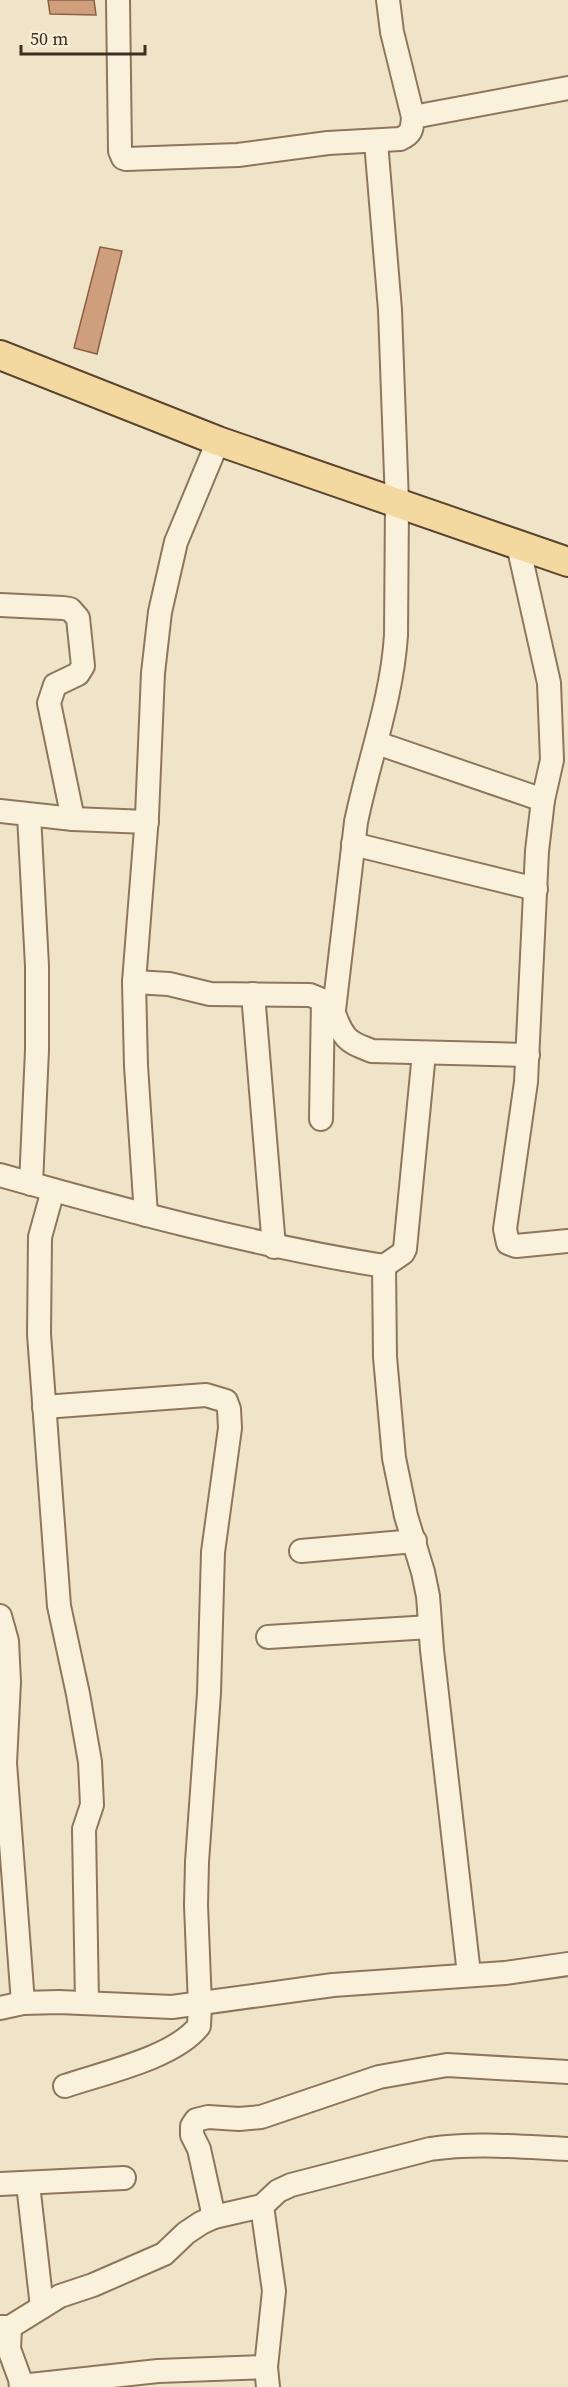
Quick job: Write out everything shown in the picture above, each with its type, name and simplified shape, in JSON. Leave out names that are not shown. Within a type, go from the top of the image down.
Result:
[{"type":"main road","points":[[0,355],[218,441],[568,562]]},
{"type":"street","points":[[118,0],[120,151],[123,158],[238,154],[328,143],[376,142],[408,136],[412,130],[413,117],[392,32],[388,0]]},
{"type":"street","points":[[413,117],[568,88]]},
{"type":"street","points":[[321,1119],[328,1005],[353,844],[362,793],[378,743],[395,656],[397,503],[390,310],[376,142]]},
{"type":"street","points":[[146,1215],[136,1066],[134,982],[147,822],[153,673],[160,612],[176,542],[218,441]]},
{"type":"street","points":[[518,545],[549,683],[552,760],[543,800],[537,851],[528,1055],[505,1229],[508,1243],[516,1246],[568,1241]]},
{"type":"street","points":[[0,605],[70,609],[78,618],[83,666],[78,674],[55,685],[49,703],[73,819]]},
{"type":"street","points":[[378,743],[543,800]]},
{"type":"street","points":[[0,811],[73,819],[147,822]]},
{"type":"street","points":[[29,815],[37,966],[38,1050],[31,1184]]},
{"type":"street","points":[[353,844],[536,890]]},
{"type":"street","points":[[134,982],[169,984],[210,994],[310,995],[328,1005],[345,1036],[352,1043],[372,1051],[528,1055]]},
{"type":"street","points":[[253,994],[274,1247]]},
{"type":"street","points":[[0,1175],[274,1247],[384,1266],[403,1253],[405,1249],[424,1053]]},
{"type":"street","points":[[53,1190],[40,1237],[39,1334],[59,1605],[90,1762],[92,1805],[84,1830],[87,2003]]},
{"type":"street","points":[[384,1266],[385,1357],[394,1458],[428,1596],[469,1974]]},
{"type":"street","points":[[44,1407],[206,1395],[226,1401],[230,1428],[213,1552],[209,1693],[197,1852],[199,2026],[183,2043],[159,2055],[65,2086]]},
{"type":"street","points":[[301,1551],[415,1542]]},
{"type":"street","points":[[0,1616],[7,1641],[9,1682],[4,1762],[23,2003]]},
{"type":"street","points":[[268,1637],[430,1627]]},
{"type":"street","points":[[0,2008],[23,2003],[172,2007],[200,2005],[333,1985],[505,1973],[568,1964]]},
{"type":"street","points":[[214,2217],[199,2149],[192,2135],[192,2126],[196,2120],[208,2116],[239,2119],[261,2117],[379,2077],[447,2065],[568,2072]]},
{"type":"street","points":[[262,2206],[274,2291],[267,2377],[147,2372],[21,2386],[21,2379],[9,2349],[5,2327],[60,2296],[93,2285],[164,2254],[193,2228],[214,2217],[262,2206],[278,2191],[291,2185],[430,2149],[469,2144],[568,2149]]},
{"type":"street","points":[[0,2184],[124,2178]]},
{"type":"street","points":[[28,2184],[42,2307]]},
{"type":"building","points":[[48,0],[94,0],[96,15],[50,14]]},
{"type":"building","points":[[100,247],[122,251],[97,354],[74,348]]}]
